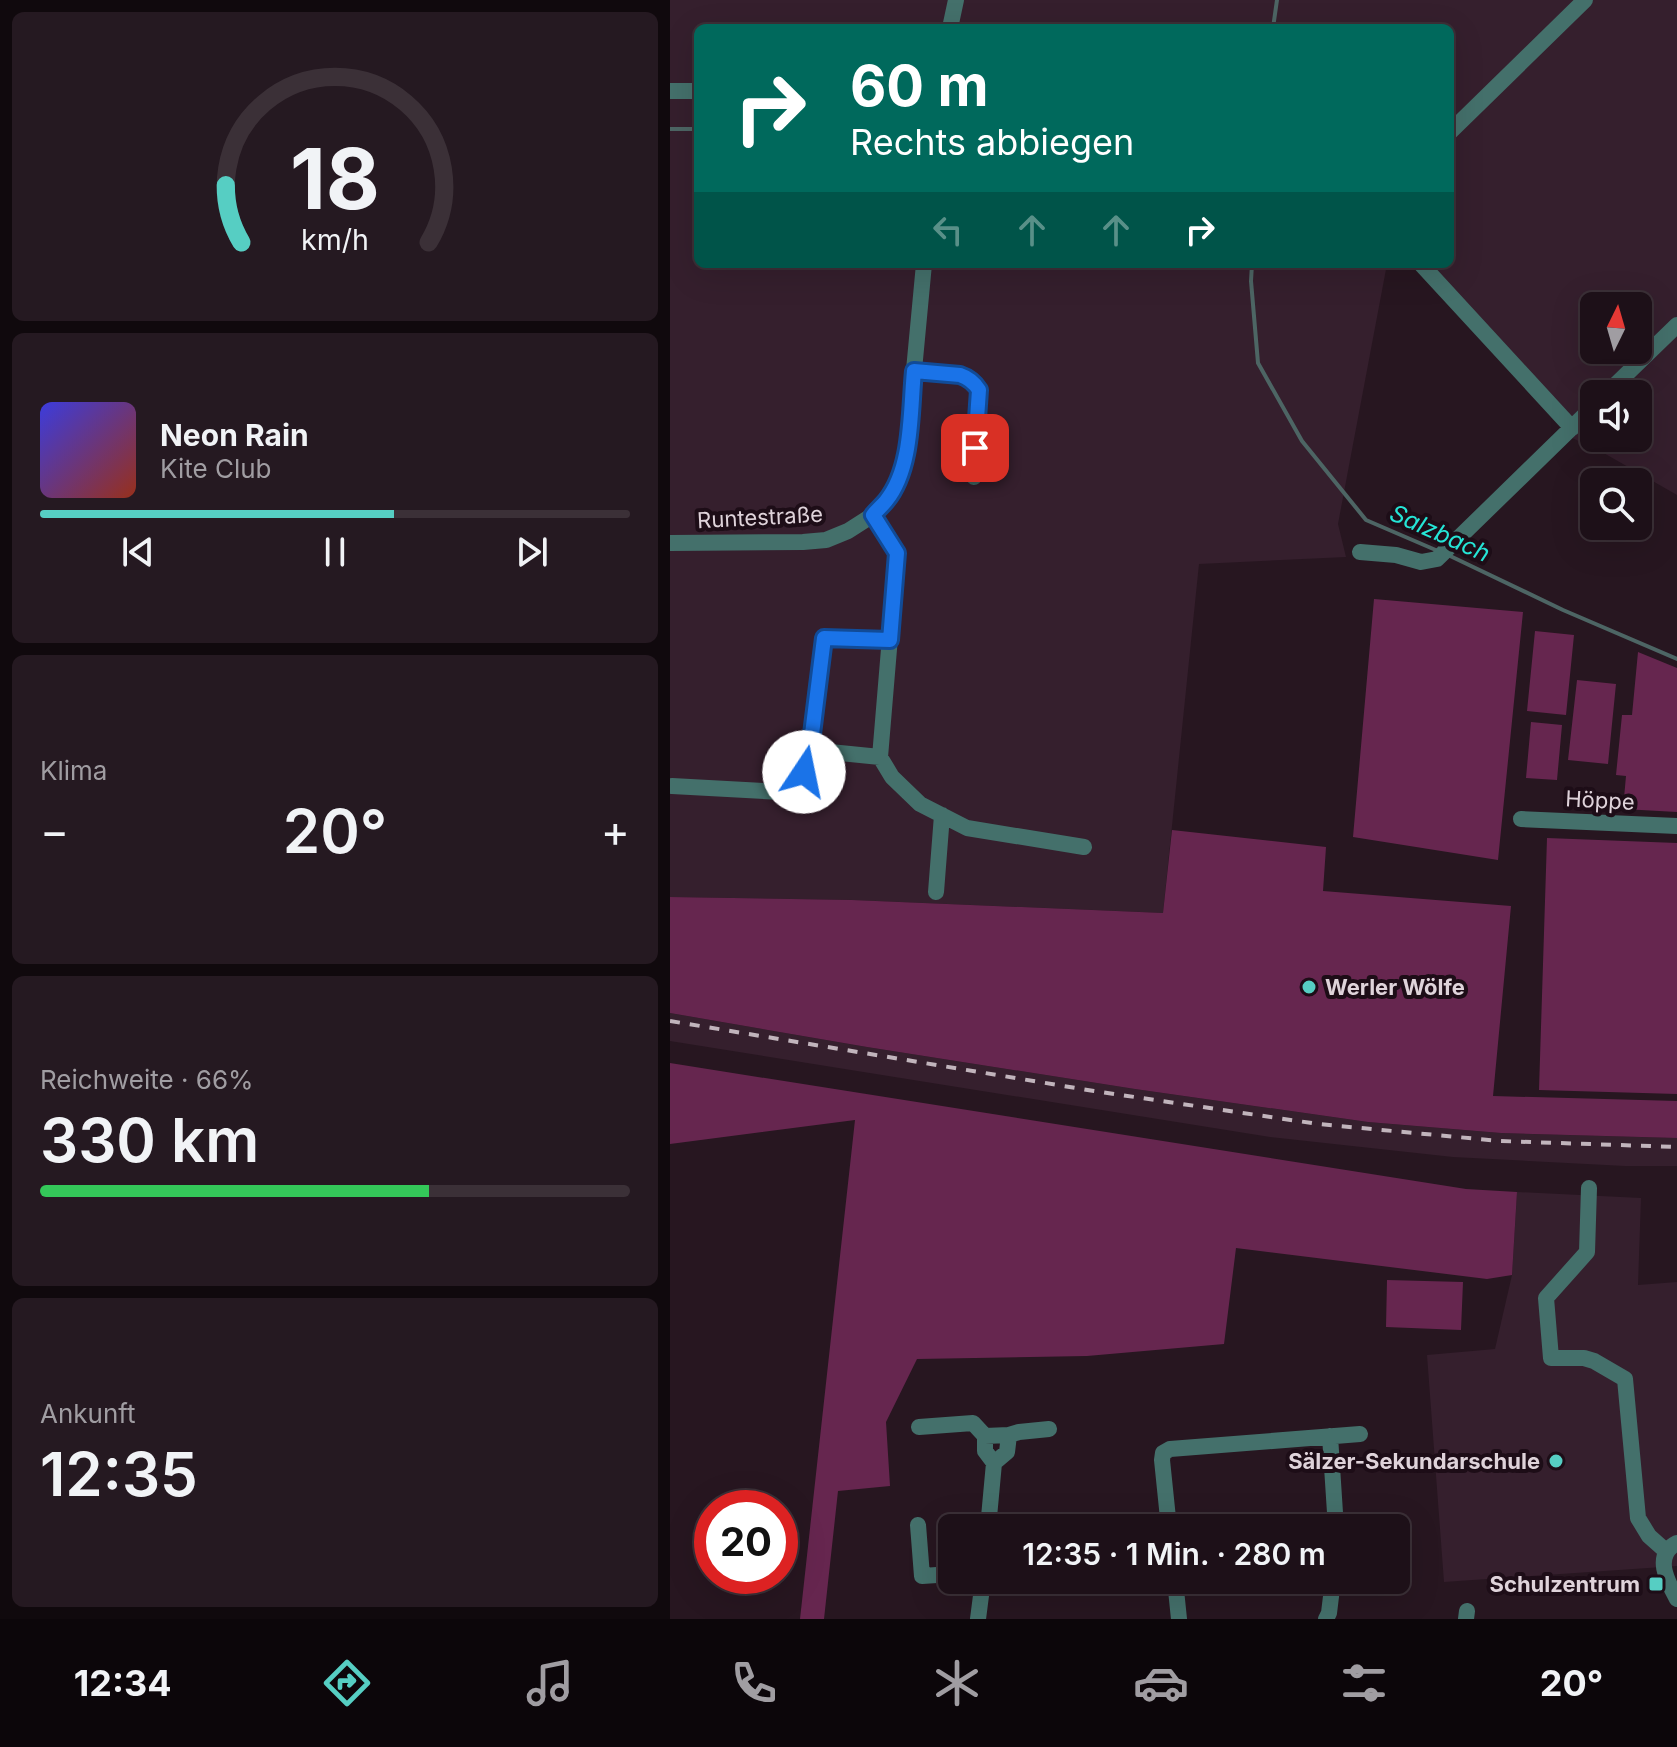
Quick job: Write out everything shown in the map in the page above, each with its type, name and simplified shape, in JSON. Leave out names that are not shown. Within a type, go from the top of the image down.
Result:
[{"type":"street","points":[[951,24],[956,0]]},
{"type":"street","points":[[1454,128],[1585,0]]},
{"type":"street","points":[[670,91],[694,91]]},
{"type":"street","name":"Runtestraße","points":[[670,543],[826,540],[873,515],[888,499],[906,455],[924,268]]},
{"type":"street","points":[[1425,268],[1572,428]]},
{"type":"street","points":[[1620,380],[1677,325]]},
{"type":"street","points":[[914,371],[967,377],[979,390],[974,477]]},
{"type":"street","points":[[1360,552],[1396,555],[1421,562],[1437,559],[1580,420]]},
{"type":"street","points":[[873,515],[897,553],[880,757],[892,777],[920,804],[967,828],[1084,847]]},
{"type":"street","points":[[672,786],[799,793],[810,750],[824,638],[890,640]]},
{"type":"street","points":[[810,750],[880,757]]},
{"type":"street","points":[[936,892],[942,815]]},
{"type":"street","name":"Höppe","points":[[1521,819],[1677,826]]},
{"type":"street","points":[[1589,1188],[1587,1252],[1546,1298],[1551,1358],[1584,1358],[1625,1379],[1638,1518],[1649,1536],[1672,1548],[1664,1561],[1665,1576],[1677,1599]]},
{"type":"street","points":[[919,1427],[973,1423],[985,1436],[985,1451],[994,1463],[989,1514]]},
{"type":"street","points":[[985,1436],[1049,1429]]},
{"type":"street","points":[[1168,1514],[1162,1460],[1163,1453],[1170,1449],[1360,1434]]},
{"type":"street","points":[[994,1463],[1007,1452],[1009,1435]]},
{"type":"street","points":[[1330,1436],[1335,1514]]},
{"type":"street","points":[[918,1525],[922,1576],[938,1575]]},
{"type":"street","points":[[978,1619],[981,1594]]},
{"type":"street","points":[[1176,1594],[1179,1619]]},
{"type":"street","points":[[1326,1619],[1331,1594]]},
{"type":"shaded area","points":[[670,0],[1677,0],[1677,495],[1652,481],[1652,468],[1630,468],[1602,452],[1652,452],[1652,380],[1580,380],[1580,442],[1570,437],[1421,268],[1454,268],[1454,24],[694,24],[694,268],[1386,268],[1338,524],[1346,557],[1199,564],[1163,913],[852,900],[670,897]]},
{"type":"shaded area","points":[[1374,599],[1523,612],[1498,860],[1353,837]]},
{"type":"shaded area","points":[[1535,631],[1574,635],[1566,715],[1527,711]]},
{"type":"shaded area","points":[[1638,652],[1677,668],[1677,812],[1623,809],[1626,776],[1616,775],[1622,715],[1632,715]]},
{"type":"shaded area","points":[[1577,680],[1616,684],[1608,764],[1568,760]]},
{"type":"shaded area","points":[[1531,722],[1562,725],[1557,780],[1526,778]]},
{"type":"shaded area","points":[[1172,830],[1326,847],[1323,891],[1511,906],[1493,1096],[1677,1101],[1677,1138],[1501,1133],[1368,1122],[1135,1089],[670,1013],[670,897],[852,900],[1163,913]]},
{"type":"shaded area","points":[[1547,838],[1677,843],[1677,1094],[1539,1090]]},
{"type":"shaded area","points":[[670,1013],[1135,1089],[1368,1122],[1501,1133],[1677,1138],[1677,1166],[1453,1157],[1270,1137],[670,1041]]},
{"type":"shaded area","points":[[670,1063],[1466,1189],[1517,1192],[1512,1275],[1487,1279],[1236,1248],[1224,1344],[1087,1356],[917,1359],[886,1422],[890,1486],[838,1491],[824,1619],[800,1619],[855,1120],[670,1144]]},
{"type":"shaded area","name":"Sälzer-Sekundarschule","points":[[1517,1192],[1641,1198],[1638,1285],[1677,1282],[1677,1566],[1444,1582],[1427,1355],[1495,1349],[1512,1275]]},
{"type":"shaded area","points":[[1387,1280],[1463,1282],[1461,1330],[1386,1327]]},
{"type":"waterway","name":"Salzbach","points":[[1274,24],[1277,0]]},
{"type":"waterway","points":[[670,129],[694,129]]},
{"type":"waterway","name":"Salzbach","points":[[1252,268],[1258,363],[1302,441],[1366,520],[1438,551]]},
{"type":"waterway","name":"Salzbach","points":[[1446,554],[1563,610],[1677,659]]},
{"type":"railway","points":[[670,1021],[1094,1091],[1318,1124],[1500,1141],[1677,1147]]},
{"type":"place","name":"Werler Wölfe","points":[[1309,987]]},
{"type":"place","name":"Sälzer-Sekundarschule","points":[[1556,1461]]},
{"type":"place","name":"Schulzentrum","points":[[1656,1584]]},
{"type":"route","points":[[804,772],[810,750],[824,638],[890,640],[897,553],[873,515],[888,499],[906,455],[914,371],[960,375],[975,383],[979,390],[975,448]]}]
